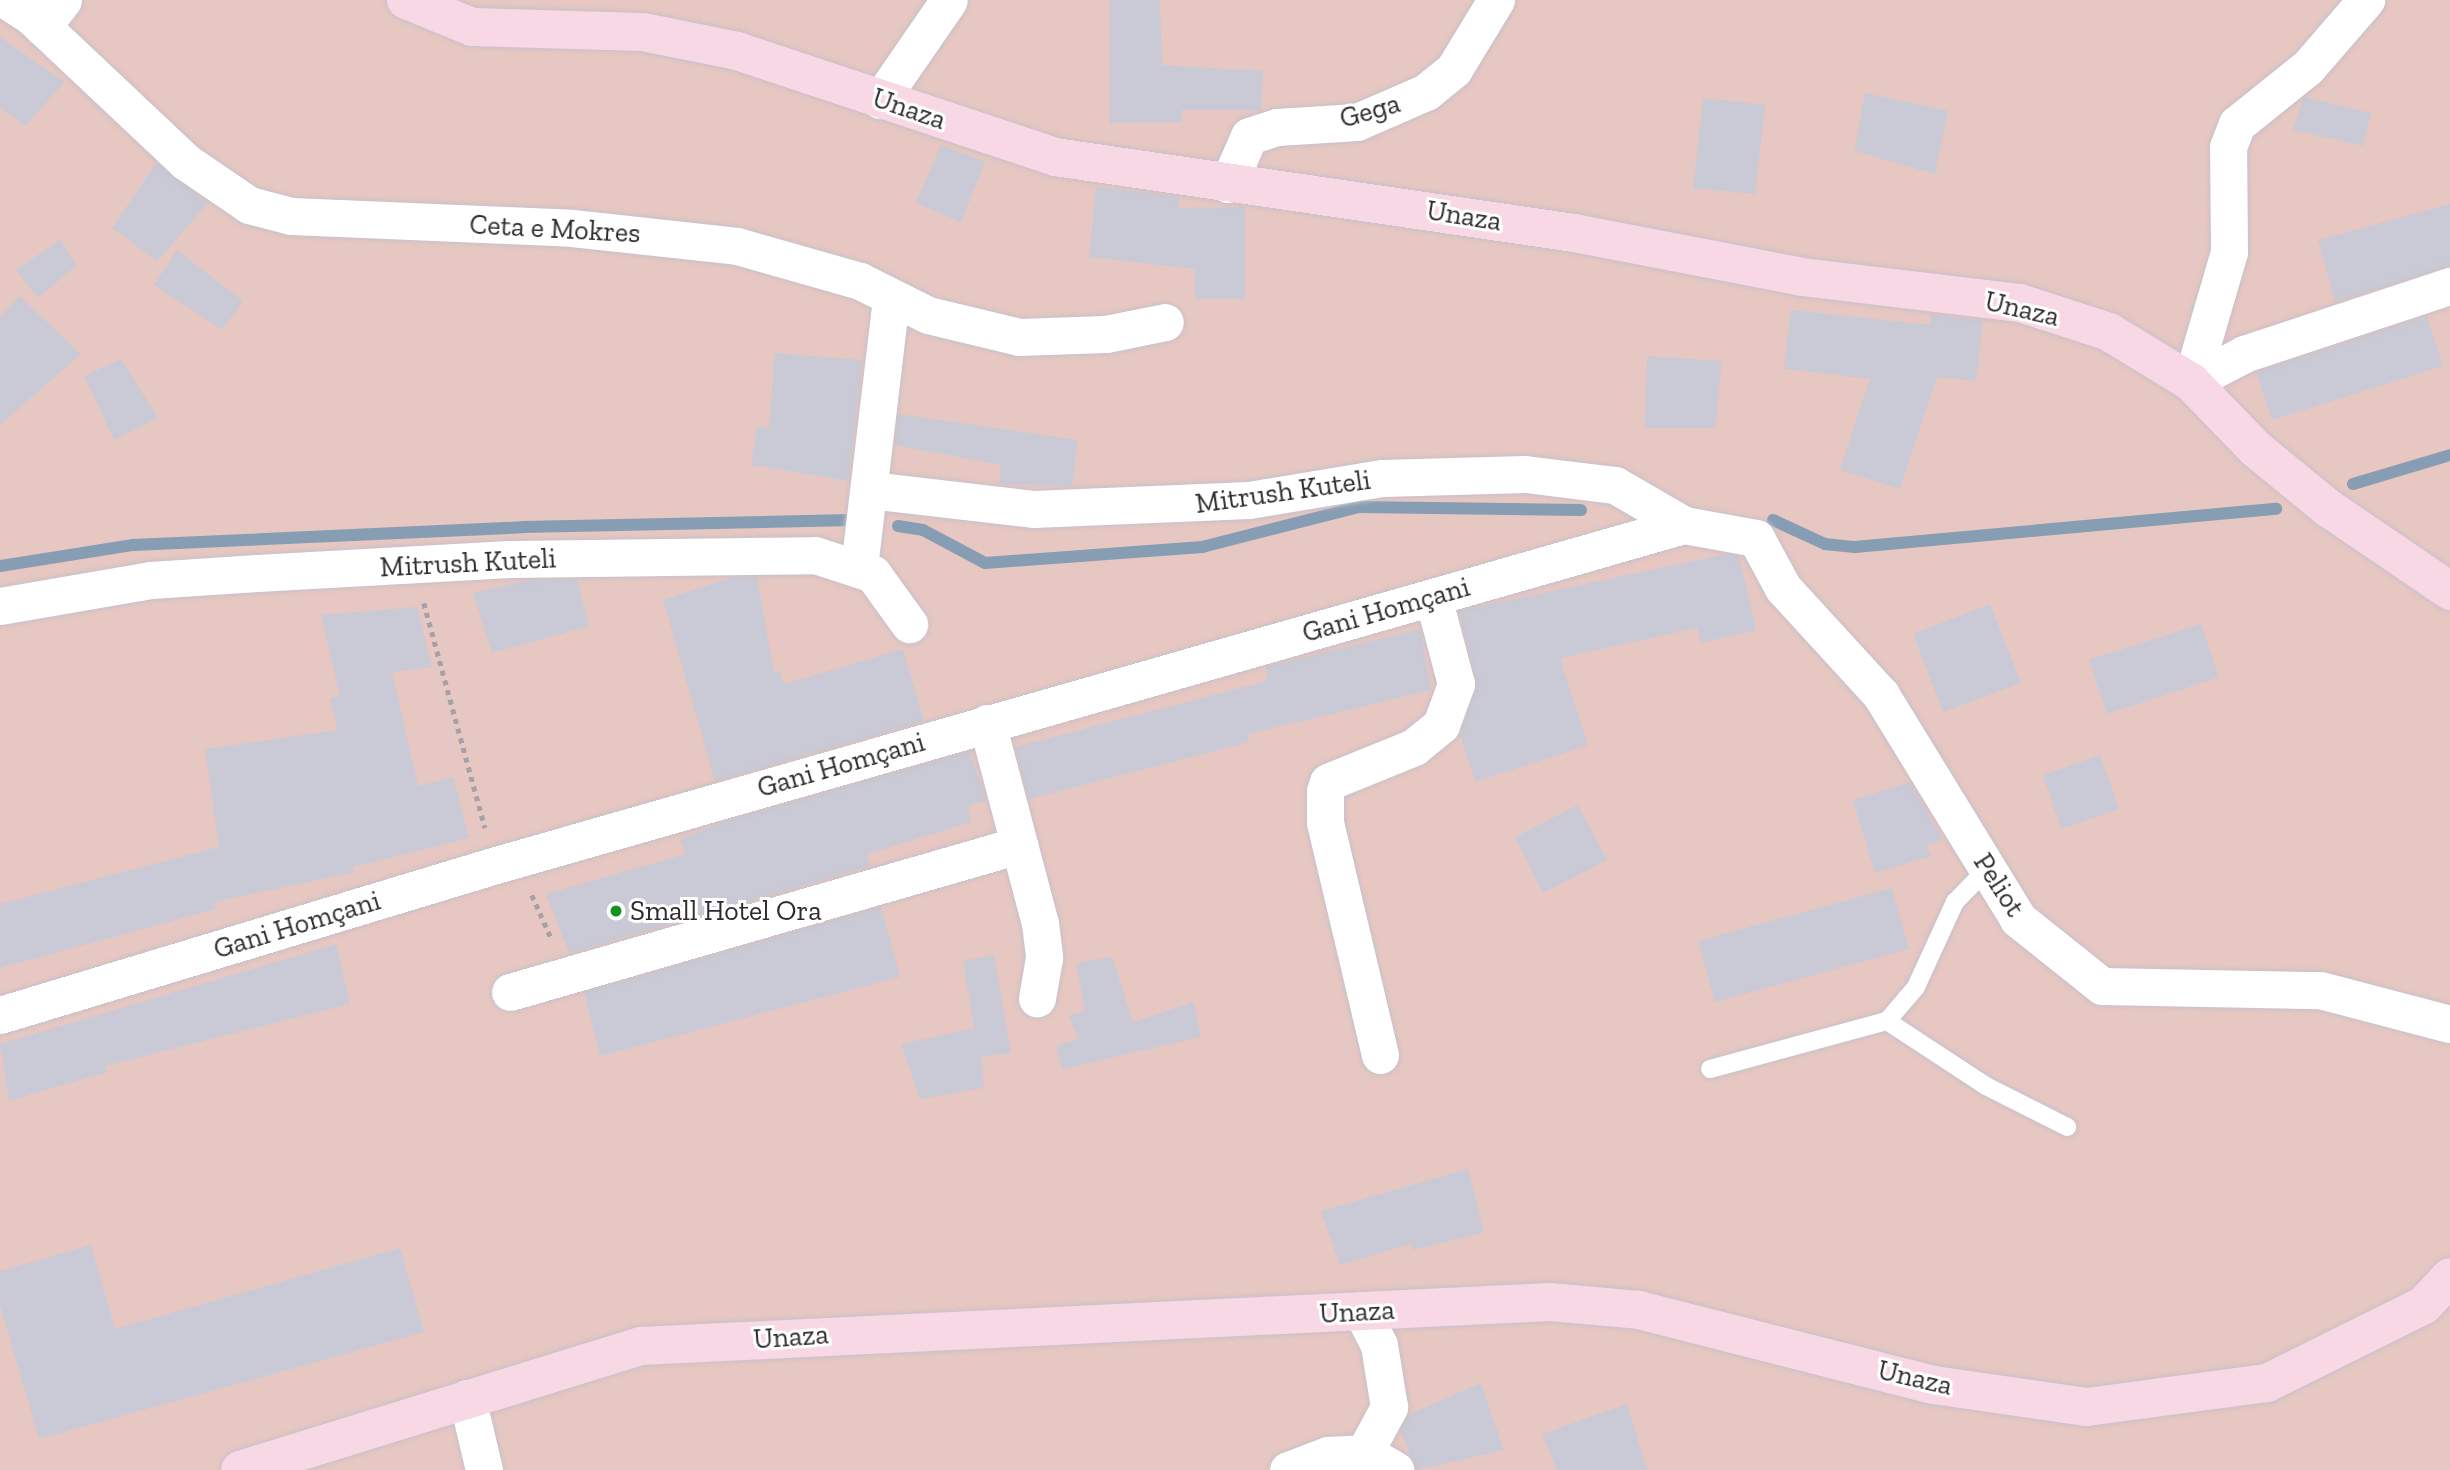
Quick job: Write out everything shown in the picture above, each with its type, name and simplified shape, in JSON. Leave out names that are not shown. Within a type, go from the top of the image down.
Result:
[{"type":"main road","name":"Unaza","points":[[406,0],[472,27],[643,32],[737,51],[1055,157],[1574,233],[1802,277],[2020,303],[2109,332],[2191,382],[2256,449],[2328,508],[2450,591]]},
{"type":"main road","name":"Unaza","points":[[240,1470],[641,1346],[1361,1310],[1600,1304],[1934,1385],[2087,1407],[2267,1383],[2424,1304],[2450,1277]]},
{"type":"street","name":"Ceta e Mokres","points":[[6,0],[53,13],[135,118],[249,205],[348,220],[670,236],[827,270],[928,315],[1019,337],[1106,334],[1165,322]]},
{"type":"street","points":[[880,100],[949,0]]},
{"type":"street","name":"Gega","points":[[1228,184],[1249,136],[1277,127],[1357,122],[1426,92],[1454,69],[1496,0]]},
{"type":"street","points":[[2191,382],[2229,252],[2228,147],[2237,124],[2308,67],[2366,0]]},
{"type":"street","points":[[2191,382],[2244,354],[2450,286]]},
{"type":"street","points":[[859,568],[891,298]]},
{"type":"street","name":"Mitrush Kuteli","points":[[870,490],[1033,509],[1133,508],[1249,500],[1382,478],[1539,474],[1615,485],[1684,525]]},
{"type":"street","name":"Gani Homçani","points":[[0,1015],[496,865],[1684,525]]},
{"type":"street","name":"Peliot","points":[[1684,525],[1756,538],[1783,589],[1881,695],[2018,919],[2102,986],[2320,990],[2450,1024]]},
{"type":"street","name":"Mitrush Kuteli","points":[[0,606],[151,580],[413,565],[816,555],[873,574],[909,624]]},
{"type":"street","points":[[1380,1055],[1325,822],[1325,791],[1328,782],[1414,747],[1441,725],[1456,684],[1433,597]]},
{"type":"street","points":[[987,723],[1040,923],[1044,958],[1037,998]]},
{"type":"street","points":[[510,992],[1019,845]]},
{"type":"street","points":[[1287,1470],[1328,1455],[1372,1464],[1389,1406],[1389,1379],[1361,1310]]},
{"type":"street","points":[[467,1398],[484,1470]]},
{"type":"lane","points":[[1710,1069],[1887,1021],[1916,987],[1955,902],[1987,869]]},
{"type":"lane","points":[[1887,1021],[1986,1086],[2067,1127]]},
{"type":"path","points":[[413,565],[496,865],[539,900],[561,979]]},
{"type":"shaded area","points":[[0,0],[2450,0],[2450,1470],[0,1470]]},
{"type":"building","points":[[1110,0],[1160,0],[1162,65],[1263,71],[1261,110],[1182,110],[1182,122],[1110,123]]},
{"type":"building","points":[[0,37],[64,82],[26,126],[0,108]]},
{"type":"building","points":[[1865,93],[1948,111],[1935,174],[1854,151]]},
{"type":"building","points":[[2304,97],[2371,113],[2363,146],[2293,130]]},
{"type":"building","points":[[1703,98],[1765,105],[1755,194],[1693,188]]},
{"type":"building","points":[[941,145],[985,162],[961,222],[916,203]]},
{"type":"building","points":[[156,163],[208,203],[157,261],[112,228]]},
{"type":"building","points":[[1096,187],[1179,197],[1178,208],[1245,207],[1245,299],[1195,299],[1195,269],[1089,257]]},
{"type":"building","points":[[2450,204],[2450,266],[2335,302],[2318,240]]},
{"type":"building","points":[[60,240],[77,265],[38,298],[16,270]]},
{"type":"building","points":[[177,250],[243,301],[222,330],[154,285]]},
{"type":"building","points":[[19,296],[81,354],[0,425],[0,317]]},
{"type":"building","points":[[1791,310],[1930,325],[1931,314],[1983,321],[1976,381],[1937,377],[1900,489],[1840,470],[1870,379],[1784,369]]},
{"type":"building","points":[[2427,316],[2443,366],[2272,420],[2256,372]]},
{"type":"building","points":[[775,353],[862,360],[848,481],[751,465],[757,427],[769,428]]},
{"type":"building","points":[[1647,356],[1722,361],[1715,428],[1645,428]]},
{"type":"building","points":[[121,359],[158,418],[114,440],[84,376]]},
{"type":"building","points":[[898,414],[1078,440],[1072,486],[999,484],[1001,465],[895,445]]},
{"type":"building","points":[[1726,554],[1739,556],[1756,630],[1701,643],[1697,628],[1560,658],[1588,745],[1475,782],[1460,734],[1476,679],[1459,611]]},
{"type":"building","points":[[733,577],[757,577],[774,673],[780,671],[784,684],[903,649],[924,721],[715,781],[663,600]]},
{"type":"building","points":[[577,579],[589,626],[492,653],[473,593],[529,580]]},
{"type":"building","points":[[1990,604],[2021,683],[1943,712],[1913,634]]},
{"type":"building","points":[[417,607],[432,667],[392,672],[418,786],[453,777],[469,838],[353,867],[355,872],[214,902],[216,909],[0,968],[0,904],[219,847],[205,749],[338,730],[330,699],[340,696],[321,615]]},
{"type":"building","points":[[2201,624],[2219,677],[2107,714],[2089,660]]},
{"type":"building","points":[[1420,629],[1431,690],[1248,734],[1249,742],[1029,799],[1015,747],[1267,681],[1266,667]]},
{"type":"building","points":[[969,751],[988,807],[985,801],[968,806],[971,822],[867,854],[870,866],[569,953],[546,894],[686,854],[680,839],[727,821]]},
{"type":"building","points":[[2100,755],[2119,809],[2061,829],[2043,775]]},
{"type":"building","points":[[1910,782],[1942,840],[1927,845],[1931,856],[1875,873],[1853,800]]},
{"type":"building","points":[[1578,805],[1607,860],[1543,893],[1515,837]]},
{"type":"building","points":[[1892,888],[1909,949],[1715,1002],[1698,941]]},
{"type":"building","points":[[881,907],[900,977],[600,1056],[584,992]]},
{"type":"building","points":[[336,944],[350,1004],[105,1066],[107,1072],[9,1101],[0,1044]]},
{"type":"building","points":[[994,955],[1011,1053],[981,1057],[984,1088],[920,1099],[901,1044],[974,1028],[963,961]]},
{"type":"building","points":[[1112,957],[1133,1022],[1194,1002],[1201,1037],[1062,1069],[1056,1046],[1078,1039],[1069,1015],[1085,1011],[1076,963]]},
{"type":"building","points":[[1468,1169],[1484,1232],[1413,1250],[1411,1244],[1340,1265],[1321,1211]]},
{"type":"building","points":[[91,1245],[115,1329],[400,1248],[424,1332],[39,1439],[0,1305],[0,1271]]},
{"type":"building","points":[[1481,1383],[1504,1450],[1417,1470],[1400,1430],[1408,1415]]},
{"type":"building","points":[[1627,1404],[1647,1470],[1557,1470],[1542,1434]]},
{"type":"waterway","points":[[2353,484],[2450,455]]},
{"type":"waterway","points":[[898,526],[923,530],[985,563],[1202,547],[1359,507],[1581,510]]},
{"type":"waterway","points":[[1773,520],[1825,544],[1855,547],[2276,509]]},
{"type":"waterway","points":[[0,566],[133,545],[523,527],[852,520]]},
{"type":"place","name":"Small Hotel Ora","points":[[616,911]]}]
